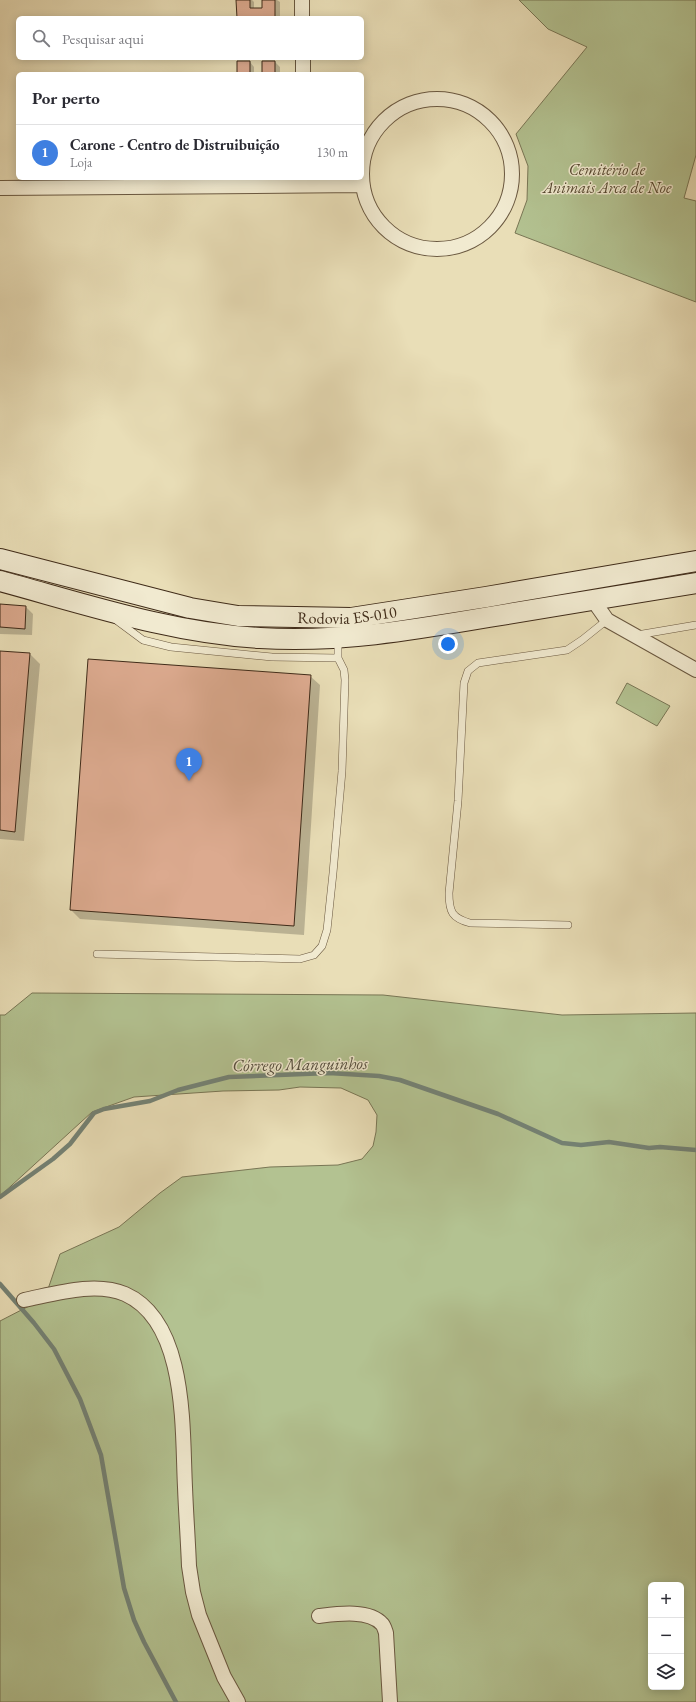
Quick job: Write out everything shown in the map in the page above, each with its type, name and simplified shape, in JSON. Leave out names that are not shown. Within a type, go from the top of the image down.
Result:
[{"type":"main road","name":"Rodovia ES-010","points":[[0,559],[190,608],[238,616],[343,618],[486,597],[696,561]]},
{"type":"main road","name":"Rodovia ES-010","points":[[0,582],[172,626],[226,635],[293,640],[338,648],[406,631],[696,583]]},
{"type":"street","points":[[302,0],[302,16]]},
{"type":"street","points":[[303,60],[303,72]]},
{"type":"street","points":[[362,180],[362,185],[374,216],[399,240],[431,250],[465,245],[493,226],[510,197],[513,163],[501,131],[476,108],[444,98],[410,103],[382,122],[364,151]]},
{"type":"street","points":[[0,188],[304,182],[362,185]]},
{"type":"street","points":[[593,600],[607,620],[696,670]]},
{"type":"street","points":[[24,1300],[77,1289],[115,1291],[125,1294],[136,1301],[156,1320],[163,1333],[173,1362],[181,1399],[188,1550],[193,1592],[199,1615],[224,1677],[238,1702]]},
{"type":"street","points":[[319,1616],[350,1613],[370,1617],[382,1624],[386,1633],[390,1702]]},
{"type":"lane","points":[[568,925],[470,923],[458,920],[449,908],[449,893],[458,801],[464,683],[468,671],[478,663],[567,650],[607,620]]},
{"type":"lane","points":[[636,636],[696,625]]},
{"type":"lane","points":[[98,954],[300,959],[314,955],[322,946],[327,930],[342,771],[346,686],[345,675],[338,648]]},
{"type":"green space","name":"Cemitério de Animais Arca de Noe","points":[[519,0],[696,0],[696,155],[684,198],[696,201],[696,302],[515,233],[527,200],[528,166],[516,134],[587,47],[548,29]]},
{"type":"green space","points":[[627,683],[670,706],[657,726],[616,703]]},
{"type":"green space","points":[[32,993],[383,995],[562,1015],[696,1013],[696,1702],[0,1702],[0,1321],[33,1304],[47,1292],[60,1254],[119,1227],[182,1177],[270,1167],[338,1165],[362,1159],[373,1146],[377,1115],[368,1100],[341,1088],[300,1087],[279,1090],[223,1091],[134,1097],[92,1112],[0,1196],[0,1015],[5,1015]]},
{"type":"building","points":[[236,0],[250,0],[250,8],[262,8],[262,0],[275,0],[275,16],[237,16]]},
{"type":"building","points":[[237,61],[250,61],[250,72],[237,72]]},
{"type":"building","points":[[262,61],[275,61],[275,72],[262,72]]},
{"type":"building","points":[[0,604],[26,606],[25,629],[0,627]]},
{"type":"building","points":[[0,651],[30,653],[15,832],[0,830]]},
{"type":"building","points":[[88,659],[311,675],[294,926],[70,910]]},
{"type":"waterway","name":"Córrego Manguinhos","points":[[0,1197],[53,1159],[70,1144],[94,1113],[104,1109],[150,1101],[178,1090],[229,1077],[329,1073],[379,1076],[400,1080],[498,1114],[562,1143],[581,1145],[609,1142],[649,1148],[660,1147],[696,1150]]},
{"type":"waterway","points":[[0,1284],[34,1323],[54,1349],[80,1399],[101,1455],[124,1588],[134,1620],[176,1702]]},
{"type":"place","name":"Carone - Centro de Distruibuição","points":[[189,781]]}]
